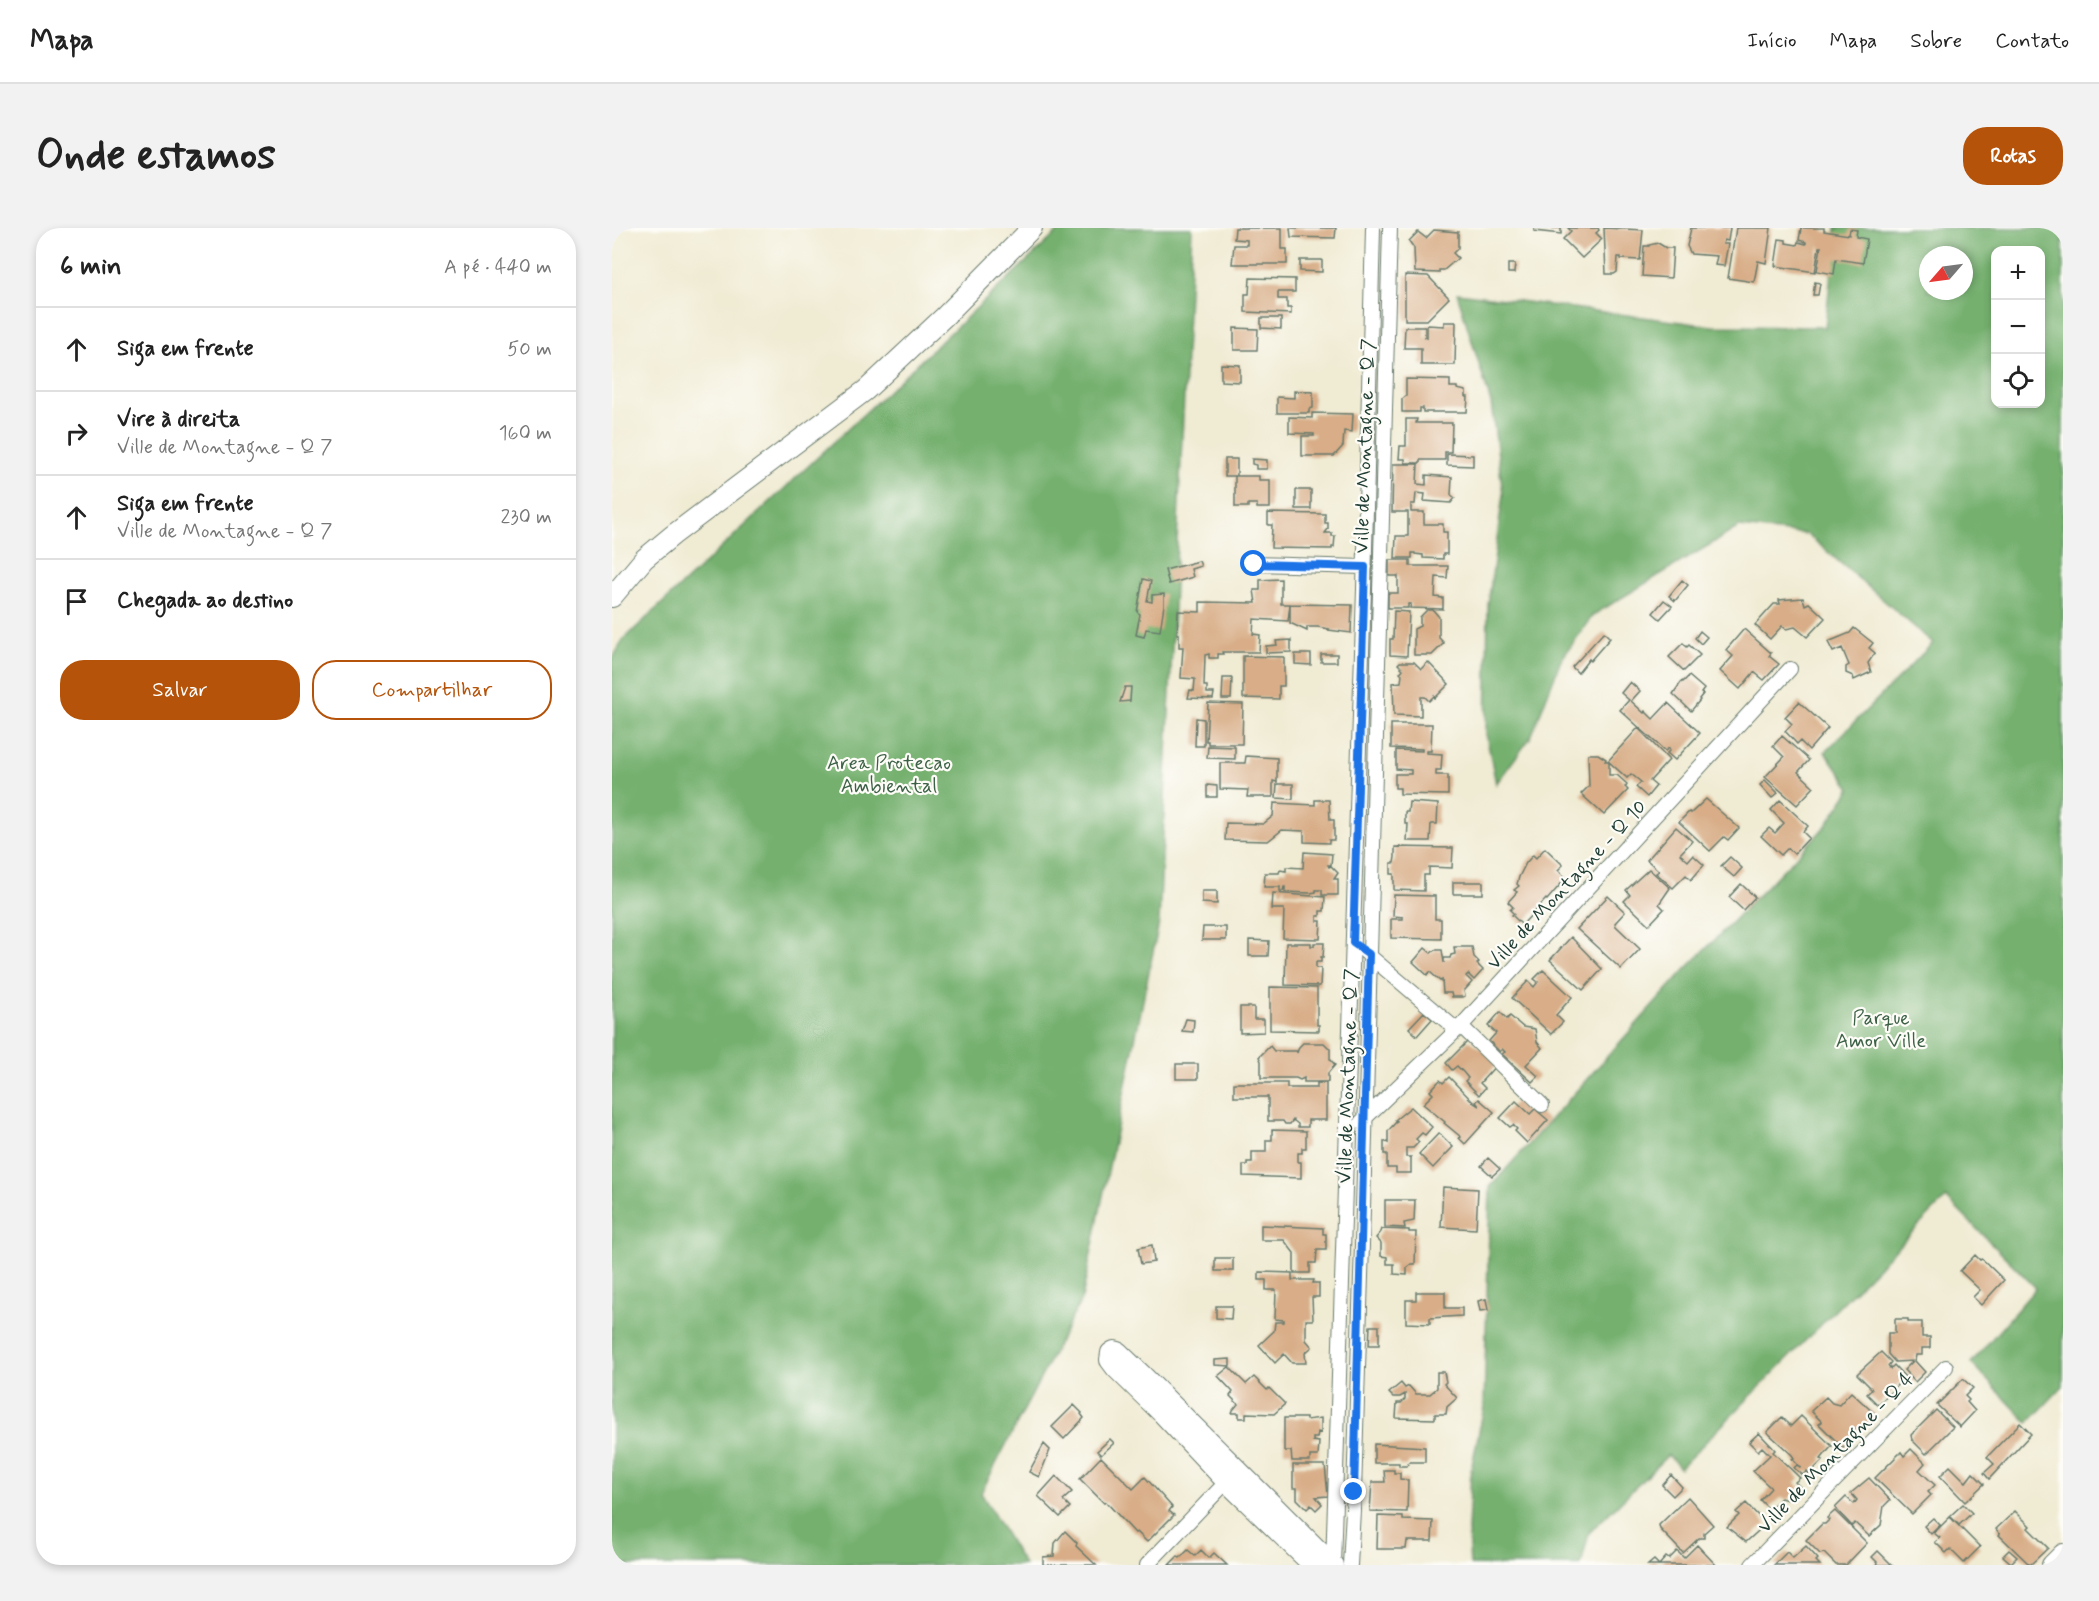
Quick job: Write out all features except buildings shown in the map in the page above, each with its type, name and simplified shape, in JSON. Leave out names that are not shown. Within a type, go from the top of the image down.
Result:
[{"type":"street","points":[[612,597],[644,559],[673,535],[866,390],[944,317],[1032,228]]},
{"type":"street","name":"Ville de Montagne - Q 7","points":[[1333,1565],[1365,567],[1373,228]]},
{"type":"street","name":"Ville de Montagne - Q 7","points":[[1350,1565],[1390,228]]},
{"type":"street","points":[[1254,564],[1365,567]]},
{"type":"street","points":[[1364,589],[1379,588]]},
{"type":"street","name":"Ville de Montagne - Q 10","points":[[1347,1132],[1365,1120],[1459,1028],[1791,669]]},
{"type":"street","points":[[1353,943],[1459,1028],[1542,1105]]},
{"type":"street","points":[[1117,1360],[1162,1413],[1333,1565]]},
{"type":"street","name":"Ville de Montagne - Q 4","points":[[1752,1565],[1946,1367]]},
{"type":"street","points":[[1147,1565],[1232,1476]]},
{"type":"street","points":[[1232,1476],[1313,1565]]},
{"type":"street","points":[[2052,1565],[2063,1554]]},
{"type":"green space","name":"Area Protecao Ambiental","points":[[1062,228],[1192,228],[1159,923],[1082,1298],[981,1493],[1024,1565],[612,1565],[612,660],[623,640]]},
{"type":"green space","name":"Parque Amor Ville","points":[[1836,228],[2063,228],[2063,1386],[2028,1423],[1971,1363],[2036,1288],[1946,1198],[1680,1468],[1668,1455],[1589,1533],[1581,1565],[1470,1565],[1468,1529],[1471,1470],[1484,1407],[1490,1187],[1685,970],[1825,827],[1851,788],[1825,752],[1933,643],[1807,534],[1739,527],[1593,615],[1561,660],[1531,737],[1496,784],[1486,734],[1488,605],[1503,494],[1491,403],[1457,293],[1712,326],[1825,327]]},
{"type":"route","points":[[1254,564],[1365,567],[1353,943],[1369,954],[1354,1492]]}]
